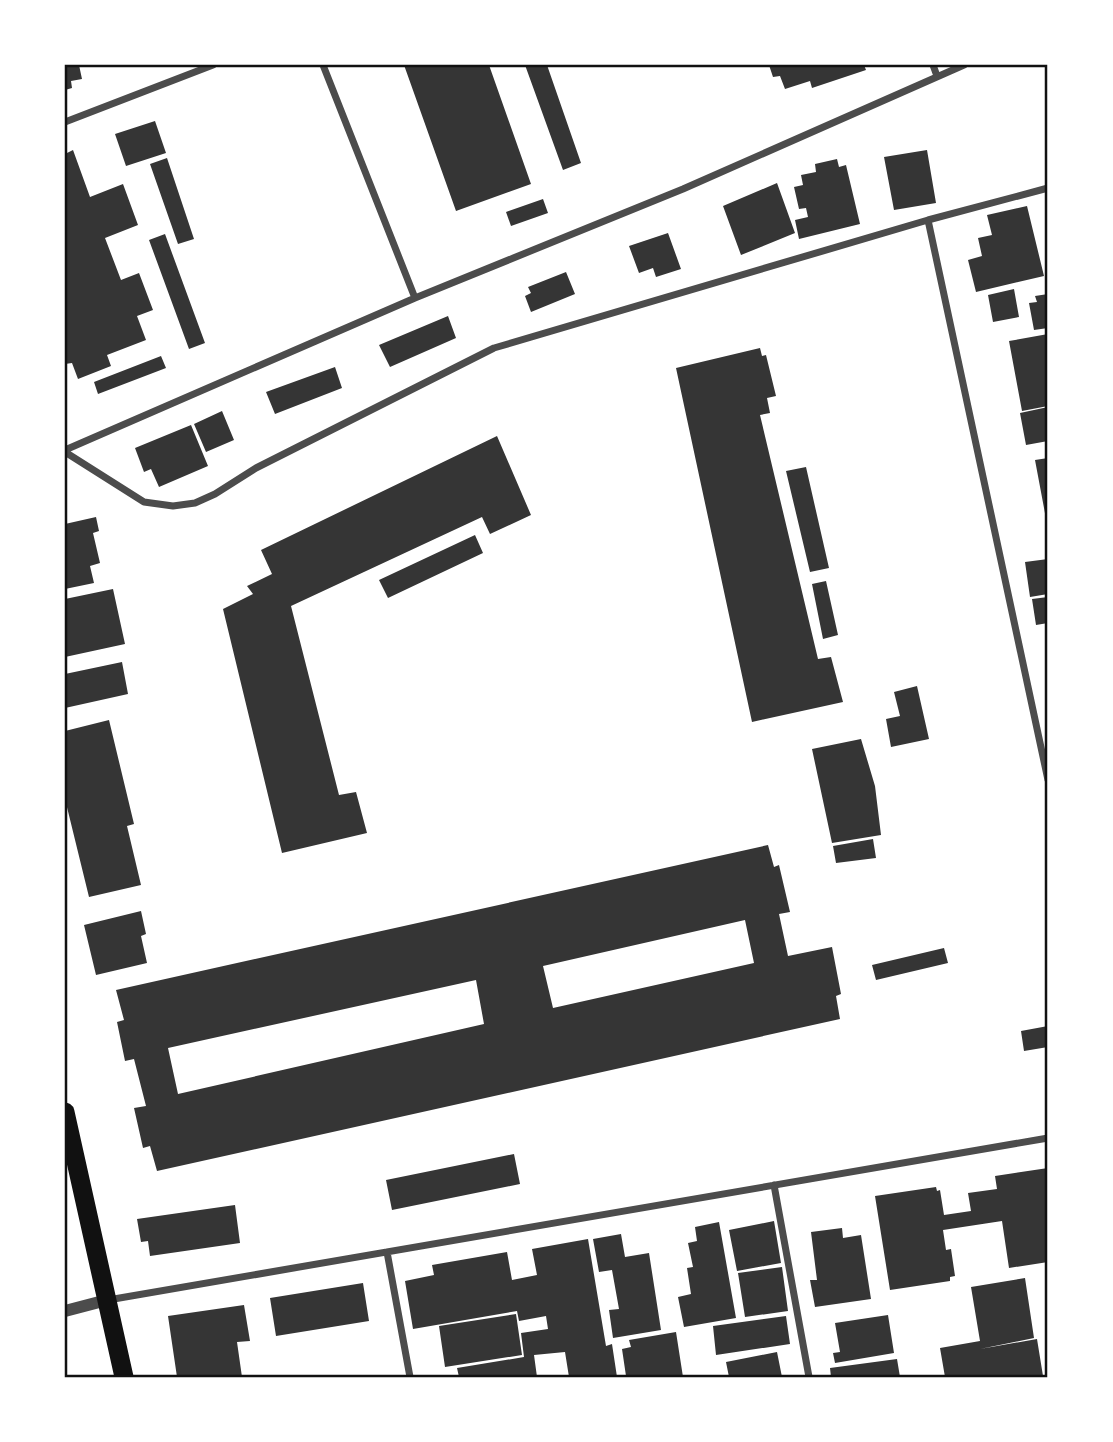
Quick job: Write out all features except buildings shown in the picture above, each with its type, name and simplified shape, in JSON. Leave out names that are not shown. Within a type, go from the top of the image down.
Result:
[{"type":"highway","points":[[65,1112],[124,1377]]},
{"type":"street","points":[[65,122],[213,65]]},
{"type":"street","points":[[323,65],[415,298]]},
{"type":"street","points":[[933,65],[937,76]]},
{"type":"street","points":[[65,451],[415,298],[683,190],[964,65]]},
{"type":"street","points":[[65,451],[144,502],[173,506],[195,503],[215,494],[256,468],[494,348],[928,220],[1048,188]]},
{"type":"street","points":[[928,220],[1048,780]]},
{"type":"street","points":[[65,1311],[107,1300],[1048,1138]]},
{"type":"street","points":[[774,1185],[810,1377]]},
{"type":"street","points":[[387,1252],[410,1377]]}]
